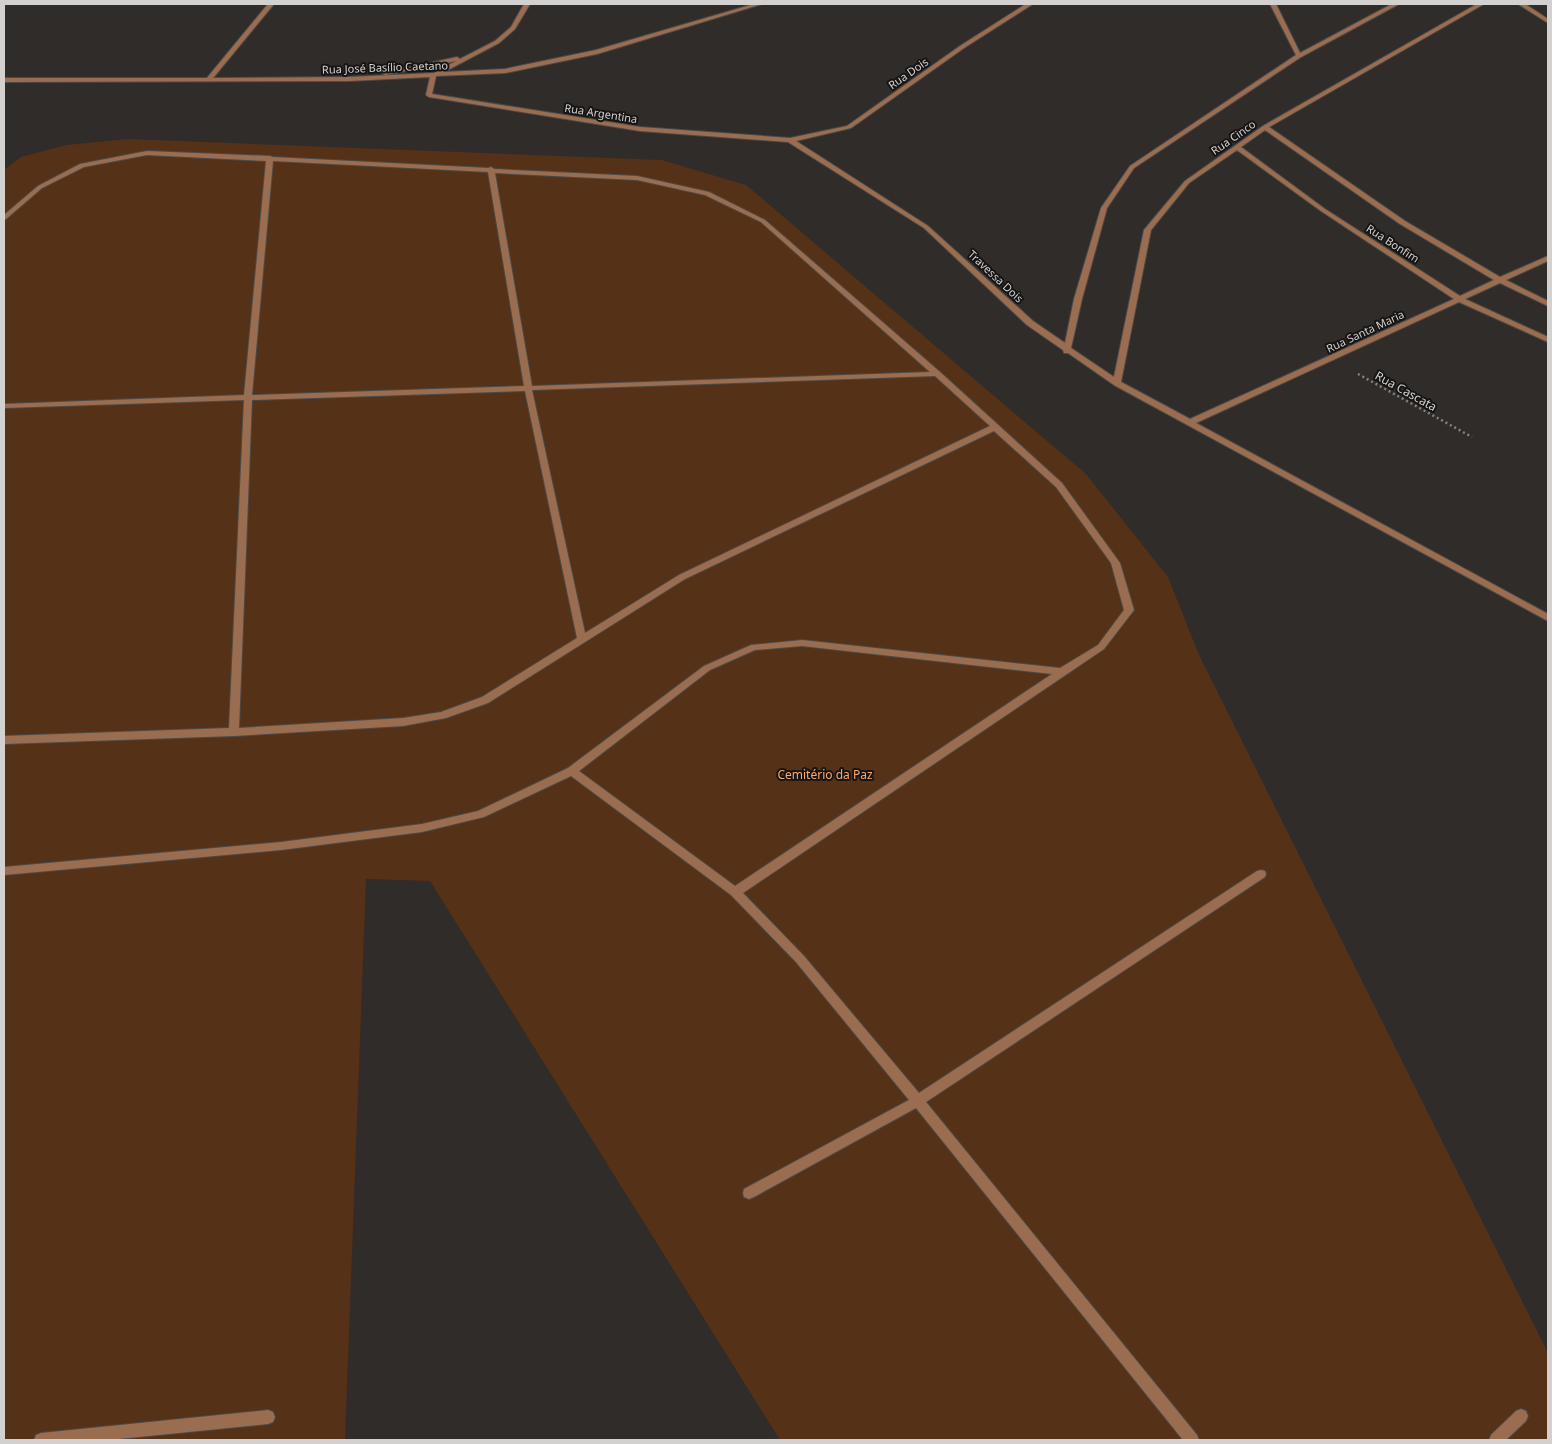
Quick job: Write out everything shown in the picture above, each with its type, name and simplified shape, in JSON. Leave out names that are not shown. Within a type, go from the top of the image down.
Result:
[{"type":"street","points":[[209,79],[271,4]]},
{"type":"street","points":[[432,76],[498,42],[513,28],[527,4]]},
{"type":"street","name":"Rua José Basílio Caetano","points":[[4,80],[349,79],[505,71],[597,52],[759,4]]},
{"type":"street","name":"Rua Dois","points":[[790,140],[849,127],[962,47],[1030,4]]},
{"type":"street","points":[[1273,4],[1299,56]]},
{"type":"street","points":[[1067,351],[1078,299],[1104,208],[1132,168],[1299,56],[1396,4]]},
{"type":"street","name":"Rua Cinco","points":[[1116,383],[1148,230],[1187,182],[1265,127],[1480,4]]},
{"type":"street","points":[[1521,4],[1548,21]]},
{"type":"street","points":[[349,79],[468,57]]},
{"type":"street","name":"Rua Argentina","points":[[432,76],[429,95],[640,129],[790,140]]},
{"type":"street","name":"Rua Bonfim","points":[[1265,127],[1389,215],[1498,282],[1548,304]]},
{"type":"street","name":"Travessa Dois","points":[[790,140],[926,227],[1030,323],[1067,351],[1116,383],[1548,618]]},
{"type":"street","name":"Rua Bonfim","points":[[1236,146],[1323,210],[1460,300],[1548,340]]},
{"type":"street","points":[[4,218],[40,187],[82,165],[147,153],[491,169],[637,178],[708,193],[762,221],[938,374],[1059,485],[1115,563],[1128,610],[1101,647],[735,892]]},
{"type":"street","points":[[234,732],[248,398],[270,158]]},
{"type":"street","points":[[491,169],[528,388],[581,638]]},
{"type":"street","name":"Rua Santa Maria","points":[[1190,422],[1460,300],[1548,258]]},
{"type":"street","points":[[4,406],[938,374]]},
{"type":"street","points":[[4,740],[234,732],[403,722],[442,715],[484,700],[682,577],[995,427]]},
{"type":"street","points":[[4,871],[281,846],[422,828],[480,814],[572,771],[707,668],[754,647],[802,643],[1062,672]]},
{"type":"street","points":[[572,771],[735,892],[800,959],[918,1101],[1192,1440]]},
{"type":"street","points":[[748,1193],[918,1101],[1261,874]]},
{"type":"street","points":[[1496,1440],[1521,1416]]},
{"type":"street","points":[[41,1440],[268,1417]]},
{"type":"path","name":"Rua Cascata","points":[[1331,359],[1472,437]]},
{"type":"green space","name":"Cemitério da Paz","points":[[128,139],[662,160],[746,185],[1086,474],[1168,577],[1199,655],[1548,1353],[1548,1440],[780,1440],[430,881],[366,879],[345,1440],[4,1440],[4,170],[21,157],[66,145]]}]
